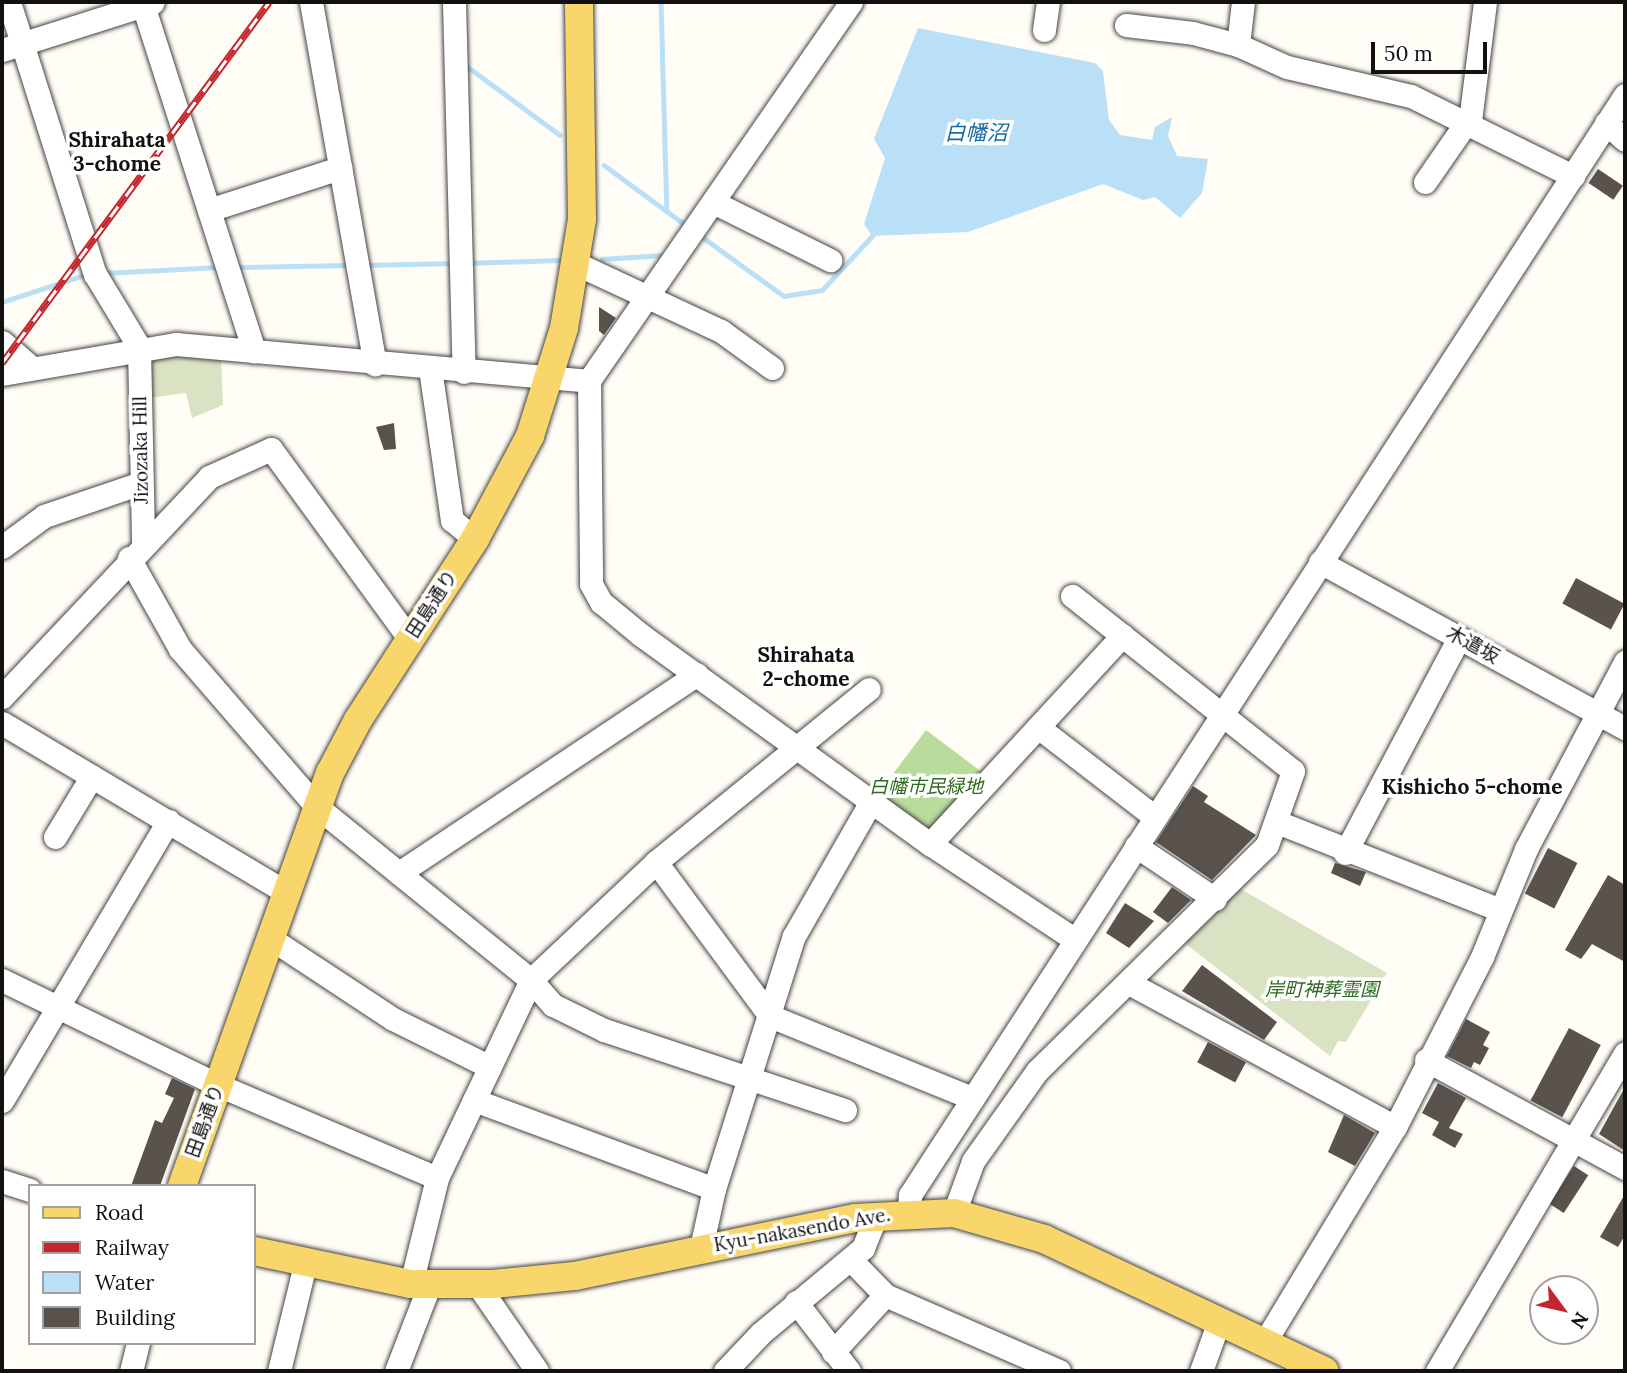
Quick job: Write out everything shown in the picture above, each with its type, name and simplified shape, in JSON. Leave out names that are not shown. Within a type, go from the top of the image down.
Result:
[{"type":"main road","name":"田島通り","points":[[183,1184],[316,806],[358,720],[475,539],[530,436],[549,381],[577,264],[584,132],[579,2]]},
{"type":"main road","name":"Kyu-nakasendo Ave.","points":[[256,1252],[305,1264],[420,1285],[478,1285],[575,1276],[701,1248],[876,1216],[909,1212],[954,1213],[1017,1228],[1324,1371]]},
{"type":"street","points":[[9,2],[12,47],[94,274],[139,352]]},
{"type":"street","points":[[311,2],[375,364]]},
{"type":"street","points":[[454,2],[464,372]]},
{"type":"street","points":[[851,2],[589,381],[592,584],[601,602],[697,674],[930,844],[1074,939]]},
{"type":"street","points":[[1044,30],[1048,2]]},
{"type":"street","points":[[1238,44],[1243,2]]},
{"type":"street","points":[[1425,182],[1469,121],[1485,2]]},
{"type":"street","points":[[12,47],[146,3],[254,351]]},
{"type":"street","points":[[1126,24],[1238,44],[1287,67],[1411,96],[1469,121],[1573,176]]},
{"type":"street","points":[[909,1212],[910,1195],[972,1098],[1625,95]]},
{"type":"street","points":[[1606,123],[1625,140]]},
{"type":"street","points":[[209,209],[340,168]]},
{"type":"street","points":[[713,202],[830,260]]},
{"type":"street","points":[[577,264],[721,331],[772,368]]},
{"type":"street","points":[[2,342],[32,368]]},
{"type":"street","points":[[2,374],[176,344],[549,381],[589,381]]},
{"type":"street","name":"Jizozaka Hill","points":[[136,550],[141,483],[139,352]]},
{"type":"street","points":[[430,368],[452,520],[475,539]]},
{"type":"street","points":[[2,697],[136,550],[209,477],[271,449],[409,638]]},
{"type":"street","points":[[2,547],[44,516],[141,483]]},
{"type":"street","points":[[136,550],[180,649],[316,806],[531,980],[553,1005],[604,1030],[845,1110]]},
{"type":"street","name":"木遣坂","points":[[1320,562],[1625,728]]},
{"type":"street","points":[[954,1213],[973,1161],[1037,1071],[1129,984],[1267,845],[1278,822],[1293,771],[1224,712],[1072,596]]},
{"type":"street","points":[[930,844],[1123,635]]},
{"type":"street","points":[[1345,853],[1459,638]]},
{"type":"street","points":[[1264,1343],[1395,1127],[1426,1060],[1482,957],[1526,849],[1625,662]]},
{"type":"street","points":[[399,873],[697,674]]},
{"type":"street","points":[[396,1371],[420,1285],[438,1178],[531,980],[656,862],[869,689]]},
{"type":"street","points":[[2,723],[286,892]]},
{"type":"street","points":[[1038,727],[1154,817]]},
{"type":"street","points":[[55,837],[92,776]]},
{"type":"street","points":[[701,1248],[714,1189],[794,936],[872,800]]},
{"type":"street","points":[[2,1101],[54,1009],[168,821]]},
{"type":"street","points":[[1278,822],[1345,853],[1500,911]]},
{"type":"street","points":[[1136,846],[1215,899]]},
{"type":"street","points":[[656,862],[770,1016],[972,1098]]},
{"type":"street","points":[[270,938],[393,1018],[490,1067]]},
{"type":"street","points":[[2,980],[54,1009],[218,1085],[438,1178]]},
{"type":"street","points":[[1129,984],[1395,1127]]},
{"type":"street","points":[[1437,1371],[1577,1142],[1625,1053]]},
{"type":"street","points":[[1426,1060],[1625,1168]]},
{"type":"street","points":[[474,1100],[714,1189]]},
{"type":"street","points":[[725,1371],[796,1302],[863,1248],[876,1216]]},
{"type":"street","points":[[851,1260],[885,1295],[1046,1369]]},
{"type":"street","points":[[279,1371],[305,1264]]},
{"type":"street","points":[[478,1285],[537,1371]]},
{"type":"street","points":[[833,1352],[885,1295]]},
{"type":"street","points":[[796,1302],[849,1371]]},
{"type":"street","points":[[1200,1371],[1219,1321]]},
{"type":"street","points":[[131,1371],[138,1345]]},
{"type":"green space","points":[[147,355],[221,356],[223,405],[192,418],[186,393],[148,398]]},
{"type":"green space","name":"白幡市民緑地","points":[[926,730],[985,775],[936,840],[877,795]]},
{"type":"green space","name":"岸町神葬霊園","points":[[1237,887],[1387,973],[1346,1042],[1338,1041],[1330,1056],[1182,941]]},
{"type":"water","name":"白幡沼","points":[[918,28],[1095,63],[1103,71],[1109,120],[1120,135],[1152,140],[1155,127],[1172,117],[1168,136],[1177,156],[1208,159],[1202,193],[1180,218],[1155,197],[1143,200],[1103,184],[968,232],[872,236],[864,224],[885,158],[874,139]]},
{"type":"building","points":[[1598,169],[1623,186],[1613,200],[1588,183]]},
{"type":"building","points":[[599,307],[616,318],[604,335],[599,331]]},
{"type":"building","points":[[394,423],[396,449],[384,450],[376,427]]},
{"type":"building","points":[[1576,578],[1625,604],[1611,629],[1562,604]]},
{"type":"building","points":[[1193,786],[1208,796],[1204,802],[1256,835],[1212,880],[1156,842]]},
{"type":"building","points":[[1548,848],[1577,863],[1554,908],[1525,893]]},
{"type":"building","points":[[1335,863],[1366,872],[1360,886],[1331,873]]},
{"type":"building","points":[[1608,875],[1625,885],[1625,962],[1592,944],[1581,959],[1565,950]]},
{"type":"building","points":[[1172,887],[1191,900],[1168,923],[1153,912]]},
{"type":"building","points":[[1125,903],[1154,921],[1129,948],[1106,933]]},
{"type":"building","points":[[1202,965],[1277,1022],[1264,1040],[1182,991]]},
{"type":"building","points":[[1466,1019],[1490,1032],[1483,1045],[1489,1048],[1480,1065],[1474,1062],[1471,1068],[1447,1056]]},
{"type":"building","points":[[1569,1028],[1601,1045],[1562,1117],[1531,1100]]},
{"type":"building","points":[[1208,1042],[1246,1062],[1235,1082],[1197,1062]]},
{"type":"building","points":[[172,1078],[195,1089],[161,1184],[132,1184],[155,1120],[162,1123],[174,1098],[165,1094]]},
{"type":"building","points":[[1438,1083],[1466,1098],[1449,1128],[1463,1134],[1455,1148],[1432,1135],[1439,1122],[1422,1113]]},
{"type":"building","points":[[1625,1087],[1625,1151],[1599,1134]]},
{"type":"building","points":[[1344,1115],[1375,1133],[1355,1166],[1328,1152]]},
{"type":"building","points":[[1574,1166],[1588,1175],[1564,1213],[1549,1204]]},
{"type":"building","points":[[1625,1194],[1625,1235],[1618,1247],[1600,1237]]},
{"type":"waterway","points":[[661,2],[667,211]]},
{"type":"waterway","points":[[468,67],[560,135]]},
{"type":"waterway","points":[[604,165],[687,226]]},
{"type":"waterway","points":[[701,236],[784,296],[822,290],[872,236]]},
{"type":"waterway","points":[[602,259],[663,255]]},
{"type":"waterway","points":[[467,263],[558,260]]},
{"type":"waterway","points":[[365,265],[455,263]]},
{"type":"waterway","points":[[236,267],[350,265]]},
{"type":"waterway","points":[[103,273],[220,267]]},
{"type":"waterway","points":[[2,302],[87,274]]},
{"type":"railway","points":[[2,363],[269,2]]},
{"type":"district","name":"Shirahata 3-chome","points":[[117,152]]},
{"type":"district","name":"Shirahata 2-chome","points":[[806,667]]},
{"type":"district","name":"Kishicho 5-chome","points":[[1472,787]]}]
